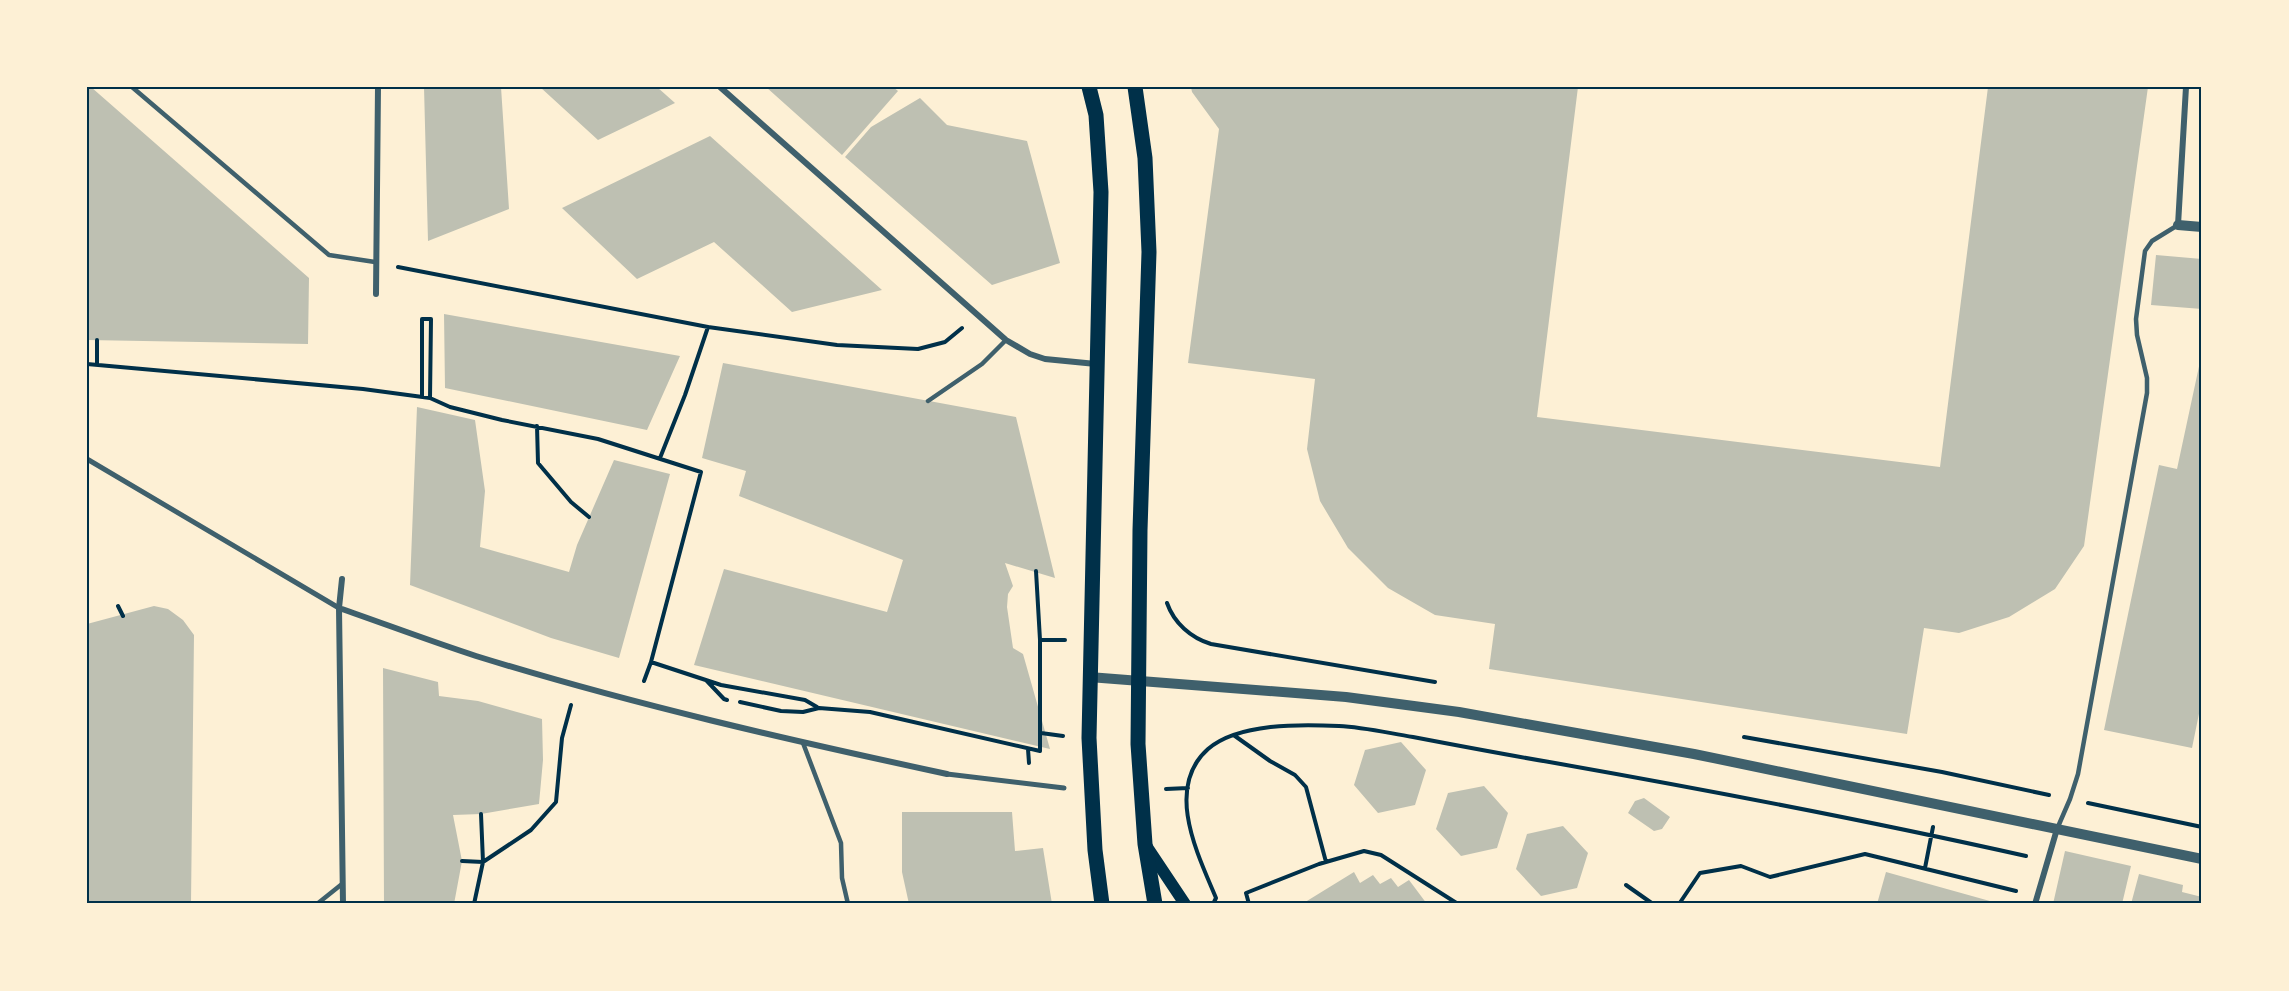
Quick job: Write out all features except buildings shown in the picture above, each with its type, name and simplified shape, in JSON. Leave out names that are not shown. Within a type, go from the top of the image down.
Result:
[{"type":"main road","points":[[1089,87],[1096,115],[1101,192],[1089,678],[1091,789],[1095,850],[1102,904]]},
{"type":"main road","points":[[1135,87],[1144,158],[1149,252],[1140,530],[1138,744],[1145,844],[1155,904]]},
{"type":"main road","points":[[1145,844],[1185,904]]},
{"type":"street","points":[[376,294],[378,87]]},
{"type":"street","points":[[720,87],[977,317],[1006,340],[1030,354],[1045,359],[1097,364]]},
{"type":"street","points":[[2186,87],[2178,225],[2202,227]]},
{"type":"street","points":[[87,459],[339,608],[476,656],[637,701],[803,743],[947,774],[1064,788]]},
{"type":"street","points":[[342,579],[339,608],[343,904]]},
{"type":"street","points":[[1089,678],[1346,696],[1459,712],[1694,754],[2202,859]]},
{"type":"street","points":[[2036,901],[2056,829]]},
{"type":"lane","points":[[132,87],[329,255],[375,262]]},
{"type":"lane","points":[[2056,829],[2070,799],[2078,774],[2147,393],[2147,378],[2137,327],[2145,251],[2152,241],[2178,225]]},
{"type":"lane","points":[[928,401],[982,364],[1006,340]]},
{"type":"lane","points":[[803,743],[841,843],[842,878],[848,904]]},
{"type":"lane","points":[[317,904],[342,884]]},
{"type":"path","points":[[375,262],[708,327],[837,345],[918,349],[945,342],[977,317]]},
{"type":"path","points":[[422,397],[422,319],[431,319],[430,398]]},
{"type":"path","points":[[660,458],[708,327]]},
{"type":"path","points":[[97,340],[97,365]]},
{"type":"path","points":[[87,364],[430,398],[450,407],[598,439],[701,472],[651,662],[721,685],[806,700],[819,708]]},
{"type":"path","points":[[537,426],[538,463],[571,501],[589,516]]},
{"type":"path","points":[[706,680],[724,699],[781,711],[803,712],[819,708],[870,712],[1040,751],[1040,640],[1036,571]]},
{"type":"path","points":[[118,606],[123,616]]},
{"type":"path","points":[[1040,640],[1065,640]]},
{"type":"path","points":[[462,861],[483,862],[531,830],[556,802],[562,738],[572,703]]},
{"type":"path","points":[[1213,904],[1216,898],[1196,849],[1188,821],[1188,788],[1199,759],[1209,748],[1234,735],[1284,726],[1341,726],[1371,730],[1704,789],[2046,861]]},
{"type":"path","points":[[1041,733],[1063,736]]},
{"type":"path","points":[[1234,735],[1295,776],[1306,787],[1326,862]]},
{"type":"path","points":[[474,904],[483,862],[481,814]]},
{"type":"path","points":[[1925,868],[1931,835]]},
{"type":"path","points":[[1249,904],[1246,893],[1326,862],[1364,851],[1381,855],[1458,904]]},
{"type":"path","points":[[1679,904],[1700,873],[1741,866],[1770,877],[1865,854],[1925,868],[2036,901]]},
{"type":"path","points":[[1626,885],[1653,904]]}]
